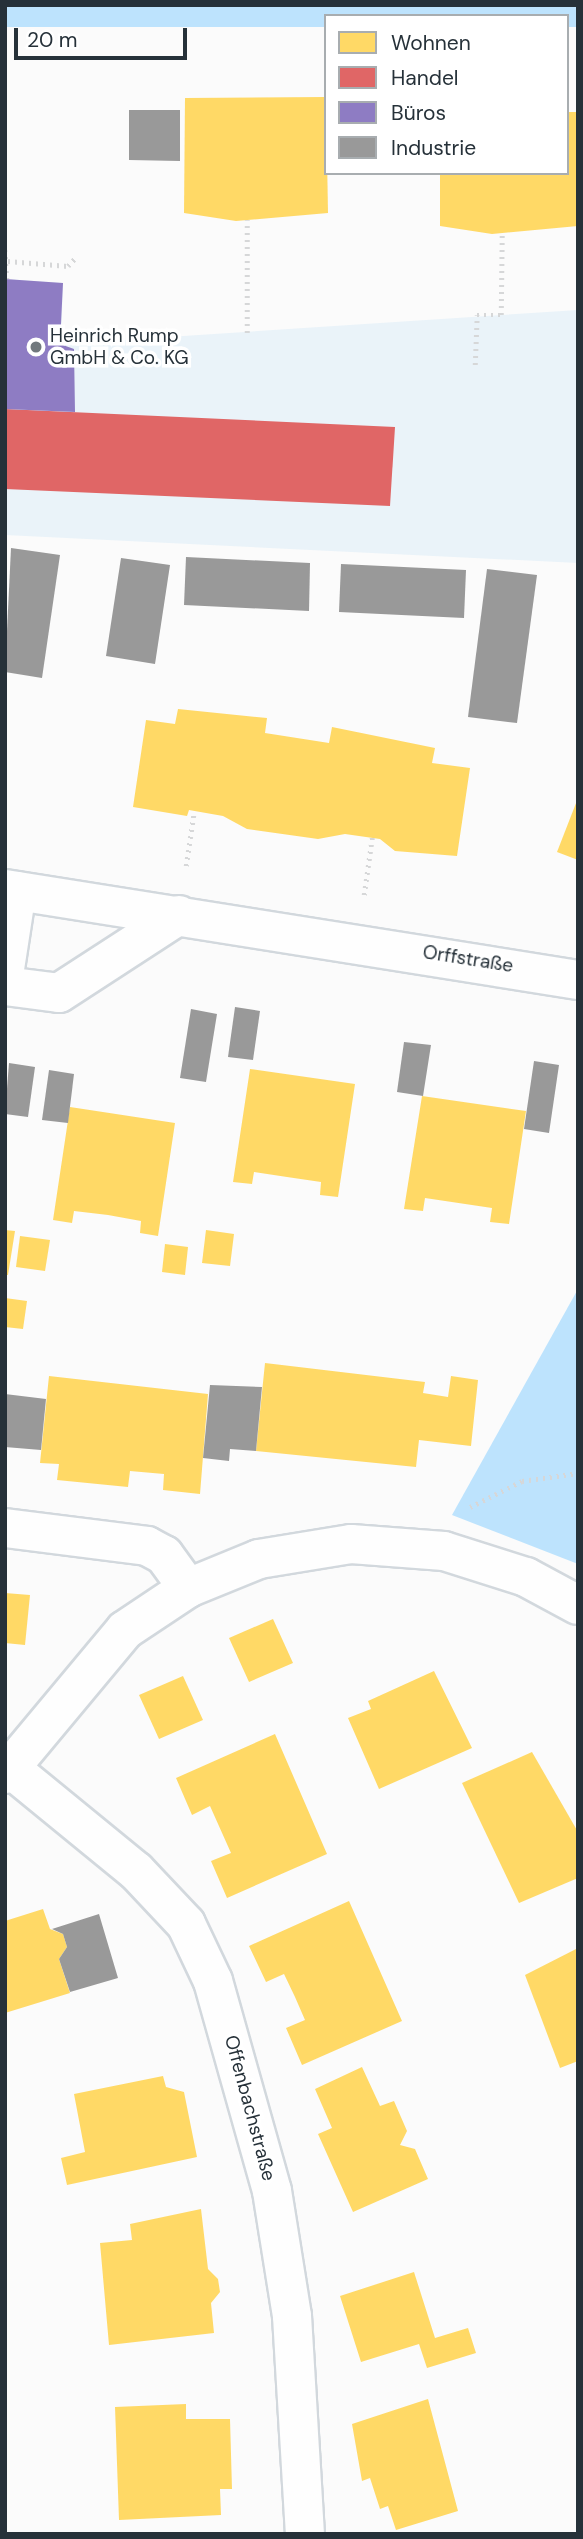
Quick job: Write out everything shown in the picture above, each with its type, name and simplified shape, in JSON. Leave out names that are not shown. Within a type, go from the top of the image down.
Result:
[{"type":"street","name":"Orffstraße","points":[[5,969],[11,890],[358,941],[578,980]]},
{"type":"street","points":[[5,986],[59,993],[179,915]]},
{"type":"street","points":[[5,1528],[147,1546],[164,1555],[188,1588]]},
{"type":"street","points":[[7,1771],[125,1630],[188,1588],[306,1549],[395,1545],[444,1552],[526,1577],[578,1605]]},
{"type":"street","name":"Offenbachstraße","points":[[7,1771],[136,1871],[186,1924],[213,1981],[272,2191],[292,2316],[304,2534]]},
{"type":"path","points":[[247,220],[247,333]]},
{"type":"path","points":[[475,365],[477,315],[501,315],[502,234]]},
{"type":"path","points":[[5,250],[8,261],[7,279]]},
{"type":"path","points":[[8,261],[68,266],[77,257]]},
{"type":"path","points":[[358,941],[372,838]]},
{"type":"path","points":[[444,1552],[466,1509],[522,1481],[578,1473]]},
{"type":"shaded area","points":[[5,5],[578,5],[578,27],[569,27],[569,14],[324,14],[324,27],[5,27]]},
{"type":"shaded area","points":[[5,279],[63,283],[61,344],[578,310],[578,563],[5,535]]},
{"type":"shaded area","points":[[578,1289],[578,1564],[452,1515]]},
{"type":"building: Wohnen","points":[[324,97],[324,175],[327,175],[328,213],[236,221],[184,213],[185,98]]},
{"type":"building: Wohnen","points":[[569,112],[578,112],[578,226],[492,234],[440,226],[440,175],[569,175]]},
{"type":"building: Wohnen","points":[[178,709],[267,718],[265,733],[329,743],[332,727],[435,748],[432,763],[470,768],[457,856],[395,851],[380,839],[345,834],[318,839],[247,829],[223,816],[189,810],[187,816],[133,807],[146,720],[175,724]]},
{"type":"building: Wohnen","points":[[578,798],[578,860],[557,852]]},
{"type":"building: Wohnen","points":[[250,1069],[355,1084],[338,1197],[320,1195],[321,1182],[254,1172],[252,1184],[233,1182]]},
{"type":"building: Wohnen","points":[[422,1096],[526,1111],[509,1224],[490,1222],[492,1208],[425,1198],[423,1211],[404,1209]]},
{"type":"building: Wohnen","points":[[70,1107],[175,1123],[158,1236],[140,1233],[141,1221],[108,1215],[74,1211],[72,1223],[53,1220]]},
{"type":"building: Wohnen","points":[[5,1230],[15,1231],[8,1275],[5,1275]]},
{"type":"building: Wohnen","points":[[206,1230],[234,1234],[230,1266],[202,1263]]},
{"type":"building: Wohnen","points":[[20,1236],[50,1240],[45,1271],[16,1267]]},
{"type":"building: Wohnen","points":[[165,1244],[188,1247],[185,1275],[162,1272]]},
{"type":"building: Wohnen","points":[[5,1298],[27,1301],[23,1329],[5,1327]]},
{"type":"building: Wohnen","points":[[265,1363],[425,1382],[423,1393],[448,1397],[451,1376],[478,1380],[471,1446],[419,1440],[416,1467],[256,1451]]},
{"type":"building: Wohnen","points":[[49,1376],[208,1394],[200,1494],[163,1490],[164,1474],[130,1471],[128,1487],[57,1480],[59,1464],[40,1463]]},
{"type":"building: Wohnen","points":[[5,1593],[30,1595],[25,1645],[5,1643]]},
{"type":"building: Wohnen","points":[[273,1619],[293,1663],[249,1682],[229,1638]]},
{"type":"building: Wohnen","points":[[434,1671],[472,1748],[379,1789],[348,1718],[371,1709],[368,1701]]},
{"type":"building: Wohnen","points":[[183,1676],[203,1720],[159,1739],[139,1695]]},
{"type":"building: Wohnen","points":[[275,1734],[327,1854],[227,1898],[211,1861],[231,1853],[210,1806],[192,1815],[176,1778]]},
{"type":"building: Wohnen","points":[[532,1752],[578,1832],[578,1878],[519,1903],[462,1783]]},
{"type":"building: Wohnen","points":[[349,1901],[402,2021],[302,2065],[286,2028],[305,2020],[295,1997],[284,1974],[266,1982],[249,1946]]},
{"type":"building: Wohnen","points":[[43,1909],[50,1929],[63,1934],[67,1947],[59,1959],[70,1993],[5,2013],[5,1921]]},
{"type":"building: Wohnen","points":[[578,1948],[578,2061],[560,2068],[525,1975]]},
{"type":"building: Wohnen","points":[[362,2067],[380,2106],[394,2101],[407,2131],[400,2145],[415,2149],[428,2179],[353,2212],[318,2134],[332,2128],[315,2089]]},
{"type":"building: Wohnen","points":[[163,2076],[166,2087],[184,2092],[197,2157],[67,2185],[61,2158],[85,2152],[74,2094]]},
{"type":"building: Wohnen","points":[[201,2209],[208,2269],[218,2279],[220,2292],[211,2303],[214,2333],[109,2345],[100,2243],[132,2240],[130,2224]]},
{"type":"building: Wohnen","points":[[414,2272],[435,2338],[468,2328],[476,2353],[427,2368],[419,2344],[361,2362],[340,2296]]},
{"type":"building: Wohnen","points":[[428,2399],[458,2511],[396,2530],[388,2506],[380,2509],[370,2478],[362,2481],[352,2424]]},
{"type":"building: Wohnen","points":[[186,2404],[186,2419],[230,2419],[232,2489],[220,2489],[221,2515],[119,2520],[115,2407]]},
{"type":"building: Handel","points":[[5,409],[395,427],[390,506],[5,489]]},
{"type":"building: Büros","name":"Heinrich Rump GmbH & Co. KG","points":[[5,279],[63,283],[60,344],[74,349],[75,412],[5,409]]},
{"type":"building: Industrie","points":[[129,110],[180,110],[180,161],[129,160]]},
{"type":"building: Industrie","points":[[11,548],[60,555],[42,678],[5,672]]},
{"type":"building: Industrie","points":[[186,557],[310,563],[309,611],[184,605]]},
{"type":"building: Industrie","points":[[121,558],[170,565],[155,664],[106,656]]},
{"type":"building: Industrie","points":[[341,564],[466,570],[464,618],[339,612]]},
{"type":"building: Industrie","points":[[487,569],[537,575],[517,723],[468,717]]},
{"type":"building: Industrie","points":[[235,1007],[260,1011],[253,1060],[228,1057]]},
{"type":"building: Industrie","points":[[191,1009],[217,1014],[206,1082],[180,1078]]},
{"type":"building: Industrie","points":[[404,1042],[431,1045],[423,1096],[397,1092]]},
{"type":"building: Industrie","points":[[534,1061],[559,1065],[549,1133],[524,1129]]},
{"type":"building: Industrie","points":[[9,1063],[35,1067],[28,1117],[5,1114]]},
{"type":"building: Industrie","points":[[49,1070],[74,1074],[68,1123],[42,1120]]},
{"type":"building: Industrie","points":[[210,1385],[262,1387],[256,1451],[230,1449],[229,1461],[203,1458]]},
{"type":"building: Industrie","points":[[5,1394],[46,1399],[41,1450],[5,1447]]},
{"type":"building: Industrie","points":[[99,1914],[118,1978],[70,1992],[59,1959],[67,1947],[63,1934],[52,1929]]},
{"type":"place","name":"Heinrich Rump GmbH & Co. KG","points":[[36,347]]}]
